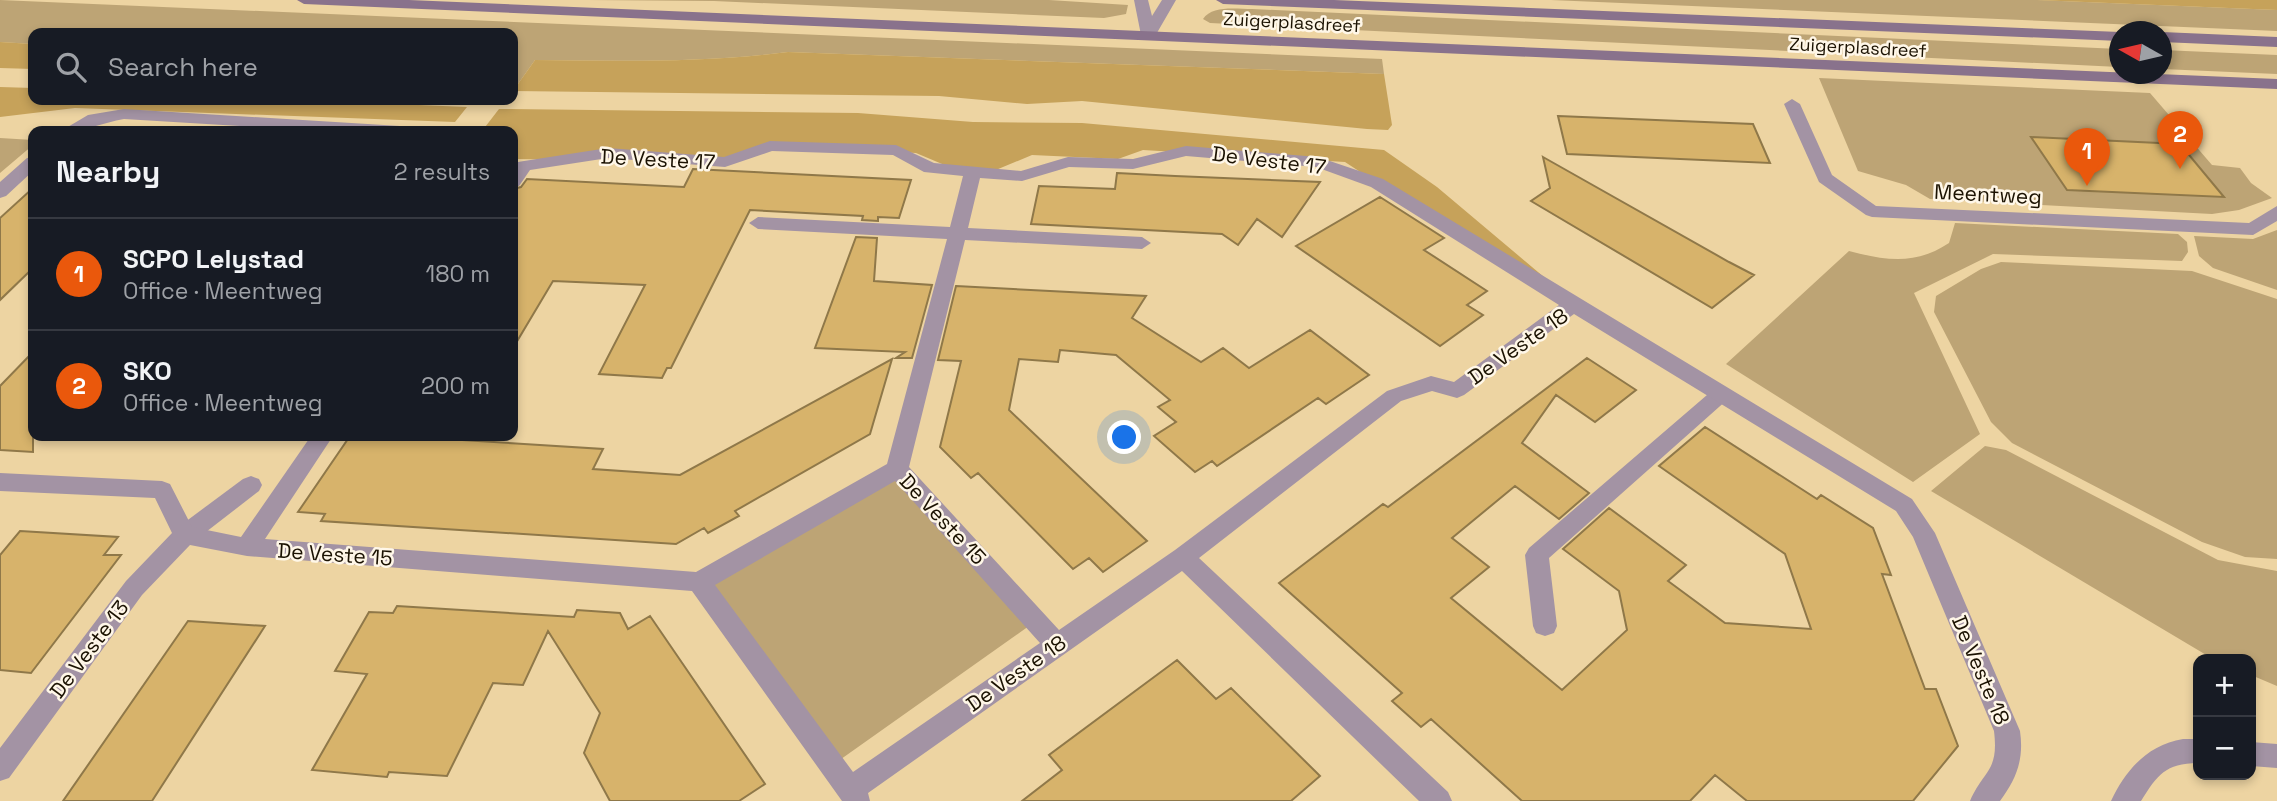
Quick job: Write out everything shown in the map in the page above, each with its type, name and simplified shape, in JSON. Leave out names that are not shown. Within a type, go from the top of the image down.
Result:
[{"type":"main road","name":"Zuigerplasdreef","points":[[304,0],[2277,85]]},
{"type":"main road","name":"Zuigerplasdreef","points":[[1223,0],[2109,36]]},
{"type":"main road","points":[[2172,37],[2277,42]]},
{"type":"street","points":[[1141,0],[1149,35]]},
{"type":"street","points":[[1149,35],[1169,0]]},
{"type":"street","name":"Meentweg","points":[[1792,104],[1825,178],[1872,211],[2253,229],[2277,212]]},
{"type":"street","points":[[79,126],[94,119],[124,114],[319,126]]},
{"type":"street","name":"De Veste 17","points":[[518,175],[524,166],[608,153],[725,162],[770,146],[896,150],[930,168],[1022,176],[1068,162],[1133,164],[1186,151],[1318,162],[1377,183],[1573,305]]},
{"type":"street","points":[[0,192],[28,167]]},
{"type":"street","points":[[897,469],[973,172]]},
{"type":"street","points":[[758,223],[1142,243]]},
{"type":"street","name":"De Veste 18","points":[[854,795],[1057,644],[1183,557],[1394,396],[1431,383],[1457,390],[1573,305],[1904,505],[1923,533],[2007,731],[2011,757],[2001,778],[1984,801]]},
{"type":"street","points":[[1545,626],[1537,555],[1721,394]]},
{"type":"street","points":[[247,547],[319,441]]},
{"type":"street","name":"De Veste 15","points":[[185,535],[247,547],[699,582],[897,469],[1057,644]]},
{"type":"street","points":[[0,482],[162,490],[185,535]]},
{"type":"street","name":"De Veste 13","points":[[0,769],[134,588],[185,535],[251,485]]},
{"type":"street","points":[[1183,557],[1438,801]]},
{"type":"street","points":[[699,582],[854,795]]},
{"type":"street","points":[[2125,801],[2152,761],[2181,750],[2193,751]]},
{"type":"street","points":[[2256,754],[2277,756]]},
{"type":"shaded area","points":[[0,0],[1382,59],[1384,74],[788,52],[693,60],[535,60],[518,84],[518,28],[28,28],[28,44],[0,42]]},
{"type":"shaded area","points":[[589,0],[1049,0],[1128,5],[1126,14],[1104,18],[714,1]]},
{"type":"shaded area","points":[[1551,0],[2037,0],[2277,10],[2277,31],[2172,27],[2172,21],[2109,21],[2109,24]]},
{"type":"shaded area","points":[[2037,0],[2277,0],[2277,10]]},
{"type":"shaded area","points":[[1232,8],[2109,49],[2109,67],[1210,23],[1203,19],[1212,12]]},
{"type":"shaded area","points":[[0,42],[28,44],[28,69],[0,68]]},
{"type":"shaded area","points":[[2172,50],[2277,55],[2277,74],[2172,69]]},
{"type":"shaded area","points":[[788,52],[1384,74],[1392,125],[1388,130],[1367,129],[1082,101],[1027,104],[939,96],[518,91],[518,84],[535,60],[693,60]]},
{"type":"shaded area","points":[[1819,78],[2150,93],[2212,165],[2240,168],[2251,183],[2272,198],[2239,210],[2212,214],[1930,199],[1906,185],[1858,171]]},
{"type":"shaded area","points":[[0,87],[28,88],[28,105],[467,107],[455,122],[75,108],[0,117]]},
{"type":"shaded area","points":[[499,109],[858,113],[973,122],[1082,123],[1384,150],[1437,187],[1557,288],[1548,295],[1345,162],[1143,150],[1118,159],[1032,155],[991,172],[954,169],[916,153],[766,145],[733,159],[608,153],[581,160],[518,159],[518,126],[486,126]]},
{"type":"shaded area","points":[[0,138],[28,140],[28,149],[0,173]]},
{"type":"shaded area","points":[[1955,223],[2178,234],[2187,242],[2188,252],[2182,261],[1993,254],[1914,293],[1980,434],[1913,482],[1726,364],[1849,251],[1889,259],[1925,255],[1949,243]]},
{"type":"shaded area","points":[[2277,230],[2277,290],[2213,268],[2199,256],[2194,236],[2253,239]]},
{"type":"shaded area","points":[[2001,262],[2192,271],[2277,299],[2277,559],[2245,557],[2202,542],[2012,443],[1991,422],[1934,312],[1936,296],[1981,269]]},
{"type":"shaded area","points":[[1985,446],[2006,450],[2218,560],[2277,571],[2277,686],[2256,677],[2256,654],[2205,654],[1931,491]]},
{"type":"shaded area","points":[[895,463],[1043,616],[827,769],[701,573]]},
{"type":"building","points":[[1558,116],[1753,124],[1770,163],[1567,154]]},
{"type":"building","points":[[2031,137],[2180,144],[2224,197],[2067,190]]},
{"type":"building","points":[[1543,157],[1754,275],[1712,308],[1531,201],[1550,188]]},
{"type":"building","points":[[693,169],[911,180],[899,218],[878,217],[878,221],[862,220],[863,216],[750,210],[671,368],[667,368],[662,378],[599,374],[645,285],[553,281],[518,340],[518,188],[527,179],[684,187]]},
{"type":"building","points":[[1117,173],[1320,182],[1282,237],[1257,219],[1238,245],[1222,234],[1031,224],[1039,186],[1115,189]]},
{"type":"building","points":[[28,193],[28,273],[0,300],[0,218]]},
{"type":"building","points":[[1380,197],[1444,238],[1424,250],[1487,291],[1467,305],[1483,315],[1440,346],[1296,246]]},
{"type":"building","points":[[856,237],[877,238],[874,281],[932,285],[912,358],[896,358],[905,352],[815,348]]},
{"type":"building","points":[[956,286],[1146,296],[1132,318],[1201,362],[1223,348],[1249,368],[1310,330],[1369,375],[1326,404],[1318,398],[1217,466],[1212,461],[1195,472],[1154,436],[1176,422],[1158,407],[1170,400],[1116,355],[1060,350],[1058,362],[1019,359],[1009,410],[1147,541],[1103,572],[1089,558],[1073,569],[978,473],[971,478],[940,447],[961,361],[938,360]]},
{"type":"building","points":[[28,357],[28,441],[33,441],[33,452],[0,450],[0,386]]},
{"type":"building","points":[[1587,358],[1636,390],[1595,422],[1556,395],[1522,443],[1589,493],[1559,519],[1515,486],[1452,538],[1489,567],[1451,598],[1562,690],[1627,630],[1619,591],[1563,549],[1609,508],[1686,565],[1668,581],[1725,623],[1811,629],[1785,554],[1659,466],[1705,427],[1817,499],[1821,495],[1873,528],[1891,575],[1882,574],[1925,689],[1936,689],[1958,746],[1913,801],[1747,801],[1715,775],[1690,801],[1522,801],[1431,719],[1421,727],[1392,701],[1402,693],[1279,583],[1383,504],[1388,507]]},
{"type":"building","points":[[892,359],[870,434],[735,511],[739,516],[708,533],[704,528],[676,544],[321,521],[325,514],[298,512],[347,441],[477,441],[603,449],[593,469],[680,475]]},
{"type":"building","points":[[20,531],[118,537],[104,555],[121,555],[31,673],[0,670],[0,555]]},
{"type":"building","points":[[397,606],[574,617],[577,610],[620,613],[628,629],[650,616],[765,784],[739,801],[610,801],[584,753],[600,713],[548,631],[523,685],[493,683],[447,776],[389,772],[387,777],[312,770],[367,674],[335,671],[369,612],[393,613]]},
{"type":"building","points":[[188,621],[265,626],[152,801],[63,801]]},
{"type":"building","points":[[1177,660],[1216,699],[1231,688],[1320,776],[1291,801],[1022,801],[1062,770],[1049,755]]},
{"type":"place","name":"SKO","points":[[2180,169]]},
{"type":"place","name":"SCPO Lelystad","points":[[2087,186]]}]
